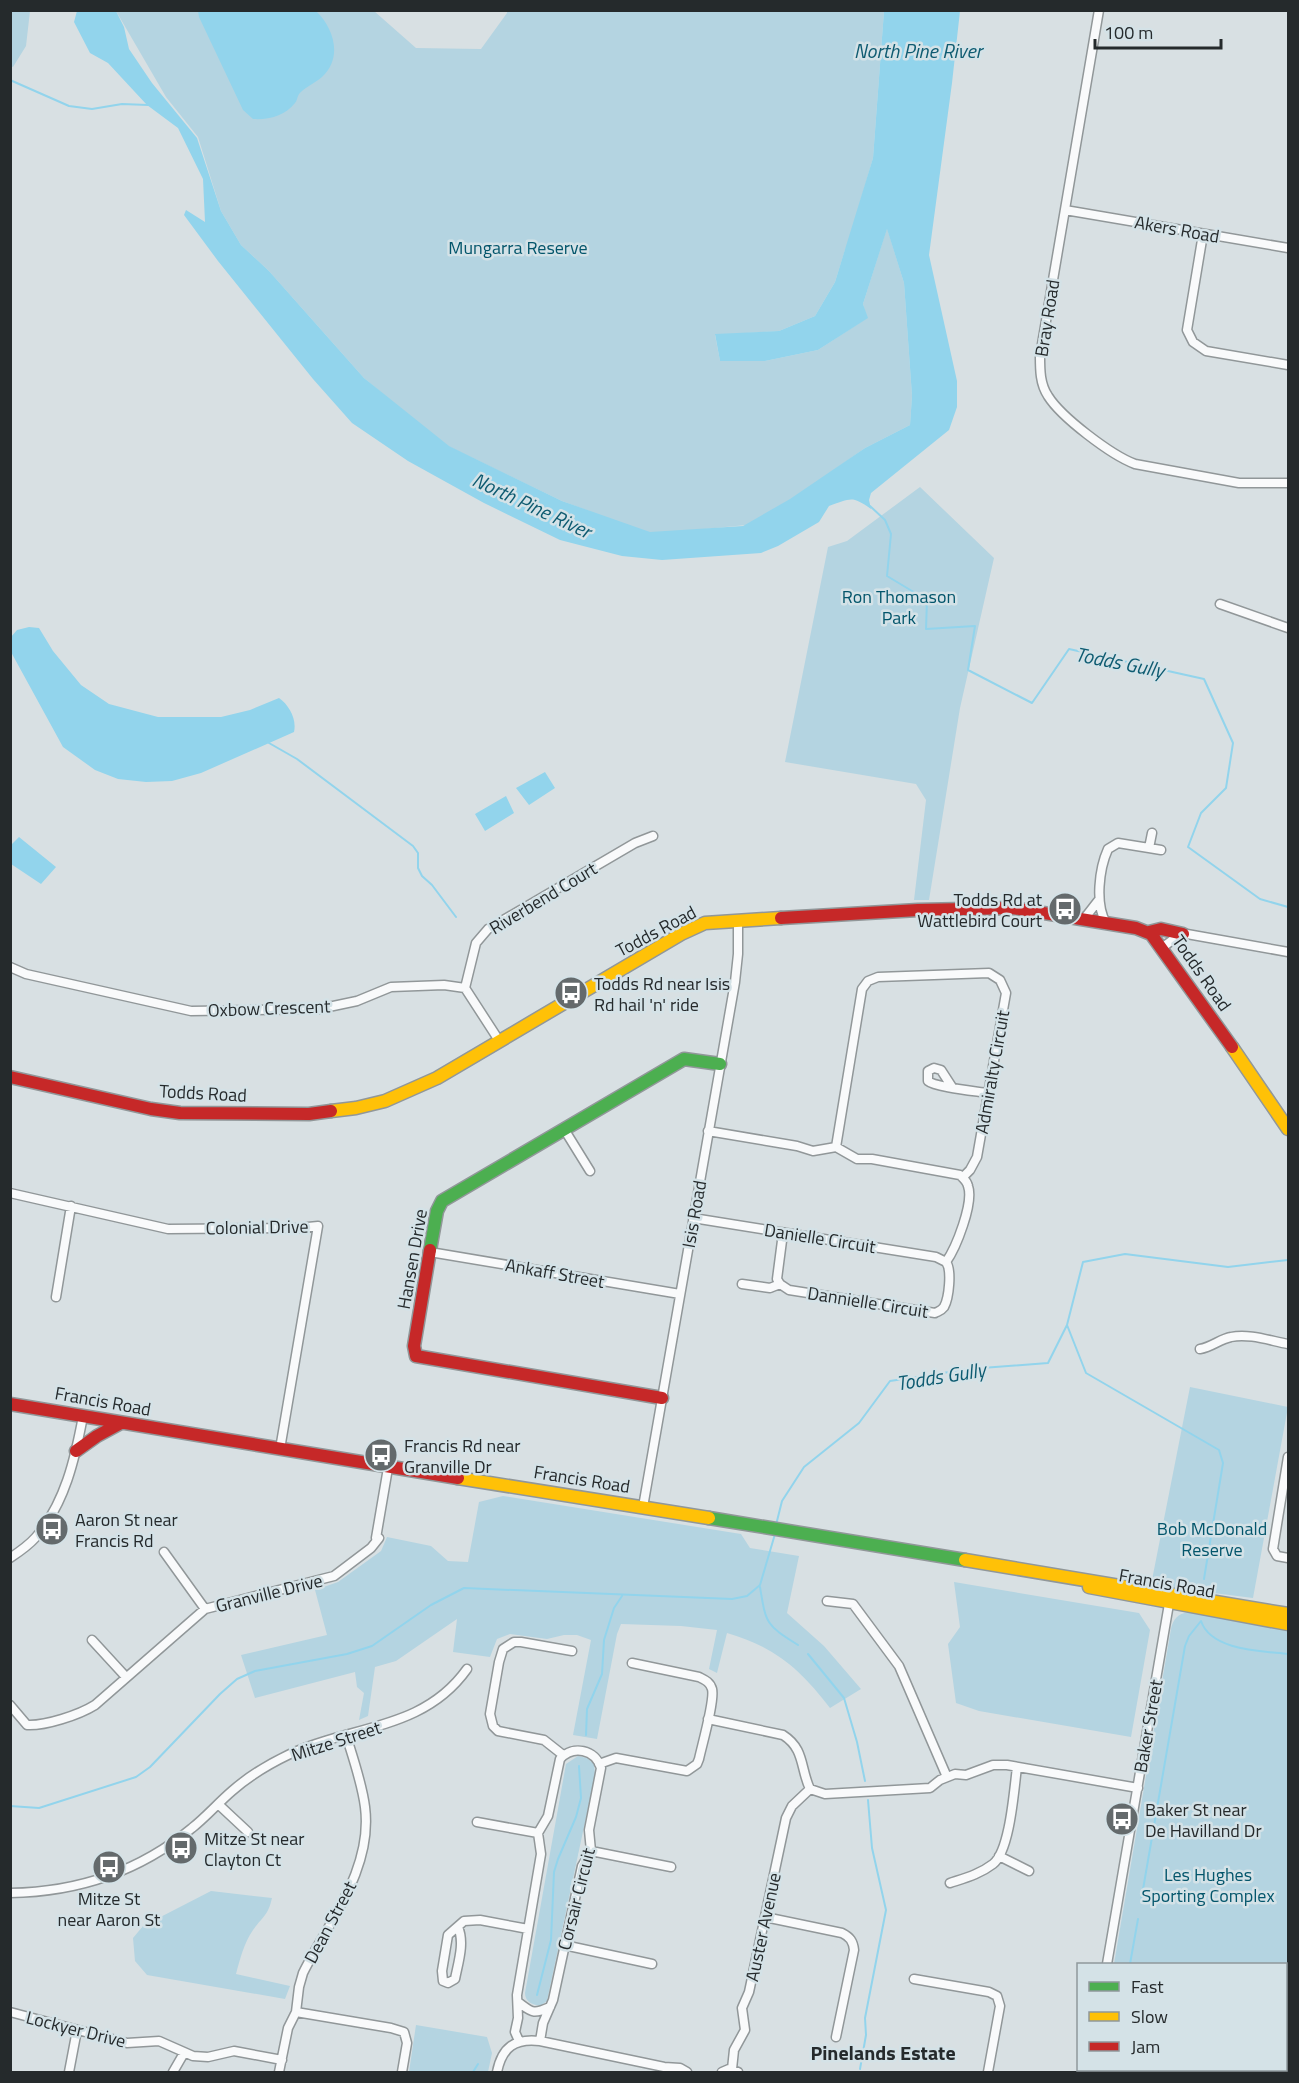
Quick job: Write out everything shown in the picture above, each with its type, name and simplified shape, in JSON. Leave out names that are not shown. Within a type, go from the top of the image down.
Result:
[{"type":"street","name":"Bray Road","points":[[1099,10],[1040,356],[1041,381],[1052,401],[1086,433],[1112,453],[1135,465],[1239,483],[1288,483]]},
{"type":"street","name":"Akers Road","points":[[1065,210],[1288,249]]},
{"type":"street","points":[[1203,234],[1187,330],[1193,342],[1206,351],[1288,364]]},
{"type":"street","points":[[1220,604],[1288,628]]},
{"type":"street","points":[[1149,848],[1152,833]]},
{"type":"street","name":"Riverbend Court","points":[[465,987],[476,943],[488,929],[635,843],[653,836]]},
{"type":"street","points":[[1106,923],[1098,901],[1108,849],[1118,843],[1161,850]]},
{"type":"street","points":[[1084,919],[1098,901]]},
{"type":"street","name":"Todds Road","points":[[10,1077],[151,1109],[180,1113],[214,1115],[332,1112],[385,1101],[412,1091],[500,1042],[693,927],[705,923],[918,910],[999,908],[1021,909],[1084,919],[1149,932],[1163,947],[1288,1129]]},
{"type":"street","name":"Isis Road","points":[[643,1507],[736,973],[738,920]]},
{"type":"street","points":[[1149,932],[1161,929],[1288,952]]},
{"type":"street","points":[[1163,947],[1183,934]]},
{"type":"street","name":"Oxbow Crescent","points":[[10,968],[26,974],[191,1011],[319,1009],[357,1001],[391,987],[444,985],[465,987]]},
{"type":"street","name":"Admiralty Circuit","points":[[836,1146],[862,989],[868,981],[878,977],[989,973],[1000,980],[1006,993],[977,1157],[963,1178]]},
{"type":"street","points":[[465,987],[500,1042]]},
{"type":"street","name":"Hansen Drive","points":[[662,1398],[416,1356],[414,1346],[437,1211],[442,1201],[684,1059],[720,1064]]},
{"type":"street","points":[[952,1087],[987,1093]]},
{"type":"street","points":[[564,1129],[590,1171]]},
{"type":"street","points":[[708,1131],[813,1151],[836,1146],[857,1159],[872,1159],[956,1173],[963,1178],[969,1191],[965,1221],[946,1262]]},
{"type":"street","name":"Colonial Drive","points":[[10,1193],[168,1229],[318,1226],[280,1449]]},
{"type":"street","points":[[56,1297],[71,1206]]},
{"type":"street","name":"Danielle Circuit","points":[[693,1218],[936,1257],[946,1262]]},
{"type":"street","points":[[780,1284],[777,1273],[783,1233]]},
{"type":"street","name":"Ankaff Street","points":[[430,1252],[680,1294]]},
{"type":"street","name":"Dannielle Circuit","points":[[742,1284],[770,1288],[780,1284],[789,1290],[935,1313],[944,1308],[946,1302],[950,1271],[946,1262]]},
{"type":"street","points":[[1200,1349],[1238,1336],[1288,1344]]},
{"type":"street","name":"Francis Road","points":[[10,1404],[388,1468],[802,1532],[1041,1574],[1110,1592],[1288,1614]]},
{"type":"street","points":[[10,1558],[35,1539],[54,1510],[69,1477],[83,1416]]},
{"type":"street","points":[[76,1451],[121,1423]]},
{"type":"street","points":[[1288,1457],[1286,1483],[1273,1549],[1277,1556],[1288,1558]]},
{"type":"street","name":"Granville Drive","points":[[10,1705],[27,1725],[38,1726],[85,1712],[205,1609],[334,1576],[371,1548],[379,1538],[376,1538],[388,1468]]},
{"type":"street","points":[[164,1552],[205,1609]]},
{"type":"street","name":"Francis Road","points":[[1170,1598],[1288,1624]]},
{"type":"street","name":"Baker Street","points":[[1107,1963],[1170,1598]]},
{"type":"street","points":[[827,1602],[853,1604],[899,1666],[947,1777]]},
{"type":"street","points":[[92,1640],[126,1677]]},
{"type":"street","points":[[563,1755],[544,1740],[498,1731],[493,1726],[490,1714],[501,1654],[508,1645],[521,1642],[572,1652]]},
{"type":"street","points":[[519,2041],[515,2032],[518,2018],[516,1995],[541,1854],[538,1833],[548,1816],[557,1765],[563,1755],[574,1750],[586,1751],[597,1759],[599,1764],[616,1758],[687,1771],[697,1764],[699,1759],[713,1692],[711,1686],[699,1677],[632,1663]]},
{"type":"street","name":"Mitze Street","points":[[10,1893],[74,1887],[116,1874],[171,1844],[251,1776],[270,1764],[312,1745],[403,1719],[423,1708],[457,1683],[467,1669]]},
{"type":"street","points":[[708,1719],[783,1735],[794,1742],[800,1754],[805,1779],[810,1789],[825,1794],[930,1788],[940,1779],[955,1773],[966,1775],[993,1765],[1017,1767],[1137,1788]]},
{"type":"street","name":"Dean Street","points":[[279,2073],[288,2028],[296,2012],[298,1987],[303,1973],[351,1886],[365,1834],[365,1807],[346,1735]]},
{"type":"street","name":"Corsair Circuit","points":[[543,2023],[553,2000],[582,1866],[591,1851],[589,1830],[601,1776],[599,1764]]},
{"type":"street","points":[[950,1883],[976,1874],[995,1863],[1005,1848],[1017,1767]]},
{"type":"street","name":"Auster Avenue","points":[[735,2071],[734,2050],[745,2030],[742,2008],[749,1992],[786,1818],[792,1806],[810,1789]]},
{"type":"street","points":[[218,1804],[248,1832]]},
{"type":"street","points":[[477,1822],[538,1833]]},
{"type":"street","points":[[591,1851],[671,1867]]},
{"type":"street","points":[[999,1856],[1029,1871]]},
{"type":"street","points":[[765,1917],[842,1933],[849,1937],[854,1950],[836,2037]]},
{"type":"street","points":[[458,1927],[462,1940],[455,1979],[448,1983],[443,1981],[442,1971],[448,1935],[464,1921],[528,1929]]},
{"type":"street","points":[[564,1945],[652,1964]]},
{"type":"street","points":[[914,1979],[989,1992],[997,1996],[1000,2006],[988,2073]]},
{"type":"street","points":[[518,2002],[543,2023],[540,2041]]},
{"type":"street","points":[[518,2018],[549,2007]]},
{"type":"street","name":"Lockyer Drive","points":[[10,2012],[127,2043],[159,2041],[201,2058],[234,2051],[282,2060]]},
{"type":"street","points":[[296,2012],[404,2032],[407,2043],[402,2073]]},
{"type":"street","points":[[69,2073],[77,2030]]},
{"type":"street","points":[[496,2073],[505,2051],[519,2041],[540,2041],[664,2067],[680,2068],[687,2073]]},
{"type":"street","points":[[173,2073],[184,2053]]},
{"type":"street","points":[[722,2073],[735,2071]]},
{"type":"green space","points":[[10,11],[30,11],[26,46],[13,67],[10,66]]},
{"type":"green space","name":"Mungarra Reserve","points":[[116,11],[374,11],[416,48],[481,49],[507,11],[884,11],[873,158],[856,216],[854,237],[845,250],[835,282],[815,316],[779,331],[715,335],[720,361],[765,361],[818,350],[867,318],[863,304],[887,228],[904,283],[912,396],[910,425],[865,448],[757,524],[641,535],[562,501],[421,433],[364,378],[269,271],[241,245],[221,211],[198,137],[166,97]]},
{"type":"green space","name":"Ron Thomason Park","points":[[920,487],[994,558],[960,708],[929,900],[914,900],[926,800],[916,784],[785,762],[828,547],[847,541]]},
{"type":"green space","name":"Bob McDonald Reserve","points":[[1190,1387],[1288,1407],[1253,1598],[1151,1585]]},
{"type":"green space","points":[[503,1496],[741,1534],[750,1548],[799,1556],[787,1613],[824,1646],[861,1689],[830,1708],[797,1671],[759,1645],[727,1633],[717,1673],[709,1669],[717,1630],[621,1624],[617,1634],[597,1739],[573,1735],[591,1640],[577,1635],[547,1639],[510,1634],[497,1639],[490,1657],[453,1652],[457,1619],[396,1661],[375,1667],[368,1716],[359,1720],[364,1693],[357,1687],[355,1672],[255,1698],[241,1655],[327,1635],[315,1590],[338,1582],[381,1551],[387,1537],[431,1546],[448,1561],[468,1562],[479,1502]]},
{"type":"green space","points":[[954,1582],[1139,1613],[1150,1630],[1131,1737],[979,1711],[956,1703],[948,1644],[960,1627]]},
{"type":"green space","name":"Les Hughes Sporting Complex","points":[[1188,1612],[1288,1629],[1288,2072],[1096,2072],[1287,2071],[1287,1963],[1114,1963],[1171,1629],[1173,1622],[1181,1614]]},
{"type":"green space","points":[[578,1756],[587,1758],[594,1764],[595,1775],[547,2001],[540,2006],[528,2001],[525,1993],[566,1764]]},
{"type":"green space","points":[[211,1891],[272,1898],[267,1912],[247,1940],[236,1974],[290,1986],[285,1999],[147,1975],[135,1961],[133,1938],[143,1926]]},
{"type":"green space","points":[[416,2025],[487,2037],[492,2053],[488,2072],[409,2072]]},
{"type":"water","name":"North Pine River","points":[[77,11],[116,11],[124,27],[129,49],[152,83],[197,138],[221,211],[241,245],[269,271],[364,378],[449,446],[562,501],[650,532],[743,526],[790,499],[865,448],[910,425],[912,396],[904,283],[887,229],[863,304],[868,318],[818,350],[765,361],[720,361],[715,334],[779,331],[815,316],[835,282],[873,158],[884,11],[960,11],[929,255],[957,381],[957,407],[949,430],[871,493],[869,500],[871,509],[855,500],[829,506],[819,522],[778,546],[761,553],[662,560],[622,556],[560,540],[484,503],[408,461],[352,423],[313,379],[184,215],[186,210],[205,222],[203,179],[178,128],[147,105],[108,63],[90,53],[74,22]]},
{"type":"water","points":[[198,11],[316,11],[327,26],[334,43],[329,69],[301,92],[296,102],[286,111],[270,118],[253,119],[243,110]]},
{"type":"water","points":[[29,627],[39,628],[53,651],[81,685],[109,704],[158,717],[221,717],[250,710],[279,698],[291,713],[294,732],[201,773],[172,781],[146,782],[118,779],[95,770],[63,747],[11,652],[11,637],[17,630]]},
{"type":"water","points":[[545,772],[555,788],[529,805],[516,788]]},
{"type":"water","points":[[506,796],[514,813],[485,831],[475,814]]},
{"type":"water","points":[[19,837],[56,867],[41,884],[11,864],[11,845]]},
{"type":"waterway","points":[[10,80],[69,106],[92,109],[122,104],[148,105]]},
{"type":"waterway","name":"Todds Gully","points":[[870,506],[885,520],[891,534],[887,576],[927,600],[926,629],[975,626],[968,670],[1032,703],[1069,649],[1204,679],[1233,743],[1226,788],[1201,813],[1188,847],[1260,899],[1288,907]]},
{"type":"waterway","points":[[269,743],[297,759],[413,846],[418,853],[418,868],[422,876],[432,885],[456,917]]},
{"type":"waterway","name":"Todds Gully","points":[[776,1525],[782,1501],[804,1467],[859,1423],[890,1381],[969,1369],[1048,1363],[1067,1325],[1083,1262],[1125,1254],[1228,1267],[1288,1260]]},
{"type":"waterway","points":[[1067,1325],[1086,1373],[1219,1450],[1223,1463],[1204,1579]]},
{"type":"waterway","points":[[10,1806],[39,1808],[136,1777],[150,1767],[237,1679],[255,1671],[347,1654],[372,1646],[431,1605],[464,1588],[732,1599],[747,1596],[760,1585],[775,1534]]},
{"type":"waterway","points":[[760,1587],[769,1622],[779,1633],[798,1645]]},
{"type":"waterway","points":[[586,1735],[587,1709],[602,1674],[604,1640],[614,1608],[622,1596]]},
{"type":"waterway","points":[[1141,1901],[1185,1646],[1189,1636],[1201,1621],[1207,1631],[1226,1644],[1239,1648],[1288,1654]]},
{"type":"waterway","points":[[808,1654],[844,1698],[857,1742],[865,1781]]},
{"type":"waterway","points":[[537,1995],[551,1940],[554,1872],[576,1817],[581,1798],[579,1766]]},
{"type":"waterway","points":[[860,2069],[866,2035],[865,2018],[886,1910],[872,1848],[868,1800]]},
{"type":"waterway","points":[[1130,1963],[1138,1919]]},
{"type":"waterway","points":[[473,2072],[478,2064]]},
{"type":"traffic: fast","points":[[430,1250],[437,1211],[442,1201],[684,1059],[720,1064]]},
{"type":"traffic: fast","points":[[709,1518],[965,1560]]},
{"type":"traffic: slow","points":[[331,1111],[385,1101],[437,1078],[681,934],[705,923],[781,918]]},
{"type":"traffic: slow","points":[[1232,1047],[1288,1129]]},
{"type":"traffic: slow","points":[[458,1478],[709,1518]]},
{"type":"traffic: slow","points":[[965,1560],[1288,1614]]},
{"type":"traffic: slow","points":[[1089,1587],[1288,1624]]},
{"type":"traffic: jam","points":[[781,918],[918,910],[1013,908],[1136,928],[1151,934],[1232,1047]]},
{"type":"traffic: jam","points":[[1149,932],[1161,929],[1183,934]]},
{"type":"traffic: jam","points":[[10,1077],[151,1109],[180,1113],[309,1114],[331,1111]]},
{"type":"traffic: jam","points":[[430,1250],[414,1346],[416,1356],[662,1398]]},
{"type":"traffic: jam","points":[[10,1404],[458,1478]]},
{"type":"traffic: jam","points":[[76,1451],[121,1423]]},
{"type":"place","name":"Todds Rd at Wattlebird Court","points":[[1065,909]]},
{"type":"place","name":"Todds Rd near Isis Rd hail 'n' ride","points":[[571,993]]},
{"type":"place","name":"Francis Rd near Granville Dr","points":[[381,1455]]},
{"type":"place","name":"Aaron St near Francis Rd","points":[[52,1529]]},
{"type":"place","name":"Baker St near De Havilland Dr","points":[[1122,1819]]},
{"type":"place","name":"Mitze St near Clayton Ct","points":[[181,1848]]},
{"type":"place","name":"Mitze St near Aaron St","points":[[109,1867]]},
{"type":"district","name":"Pinelands Estate","points":[[883,2052]]}]
